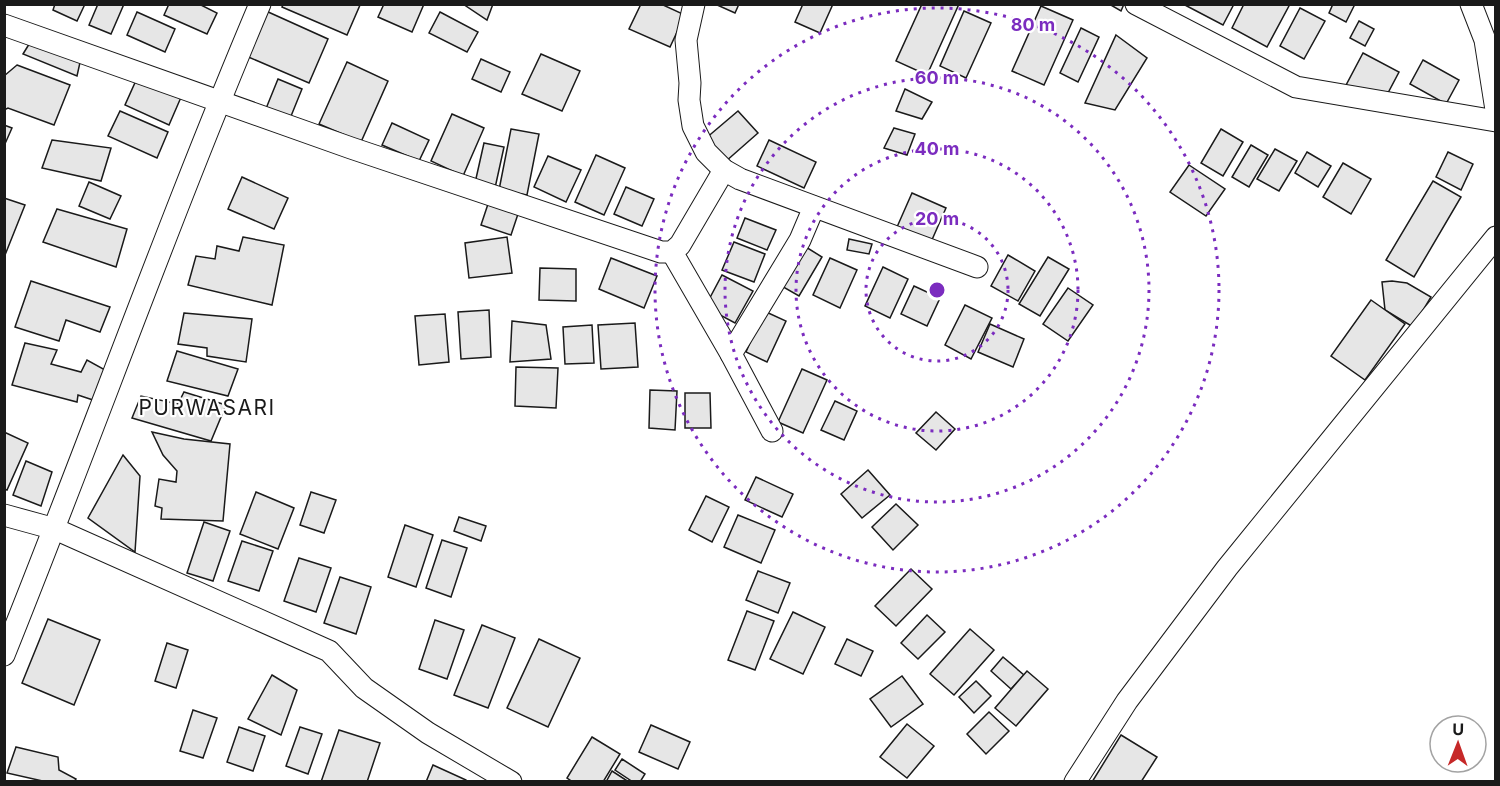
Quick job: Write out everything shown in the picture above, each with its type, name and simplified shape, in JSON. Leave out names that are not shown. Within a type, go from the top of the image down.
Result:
[{"type":"street","points":[[4,655],[55,529],[219,101],[260,4]]},
{"type":"street","points":[[694,4],[686,39],[690,82],[689,100],[693,126],[706,152],[724,170],[740,179],[977,267]]},
{"type":"street","points":[[1136,4],[1296,87],[1496,121]]},
{"type":"street","points":[[1471,4],[1485,40],[1496,110]]},
{"type":"street","points":[[4,25],[351,148],[661,252],[672,252],[680,245],[724,170]]},
{"type":"street","points":[[731,354],[800,240],[814,207]]},
{"type":"street","points":[[1075,782],[1127,701],[1227,568],[1496,237]]},
{"type":"street","points":[[672,252],[772,431]]},
{"type":"street","points":[[4,515],[55,529],[329,651],[364,688],[428,733],[511,782]]},
{"type":"building","points":[[55,4],[85,4],[77,21],[53,10]]},
{"type":"building","points":[[98,4],[124,4],[111,34],[89,25]]},
{"type":"building","points":[[169,4],[199,4],[217,13],[207,34],[164,15]]},
{"type":"building","points":[[283,4],[360,5],[347,35],[282,7]]},
{"type":"building","points":[[384,4],[424,4],[412,32],[378,17]]},
{"type":"building","points":[[463,4],[493,4],[487,20]]},
{"type":"building","points":[[641,4],[661,4],[685,15],[670,47],[629,29]]},
{"type":"building","points":[[715,4],[739,4],[735,13]]},
{"type":"building","points":[[803,4],[833,4],[820,33],[795,22]]},
{"type":"building","points":[[922,4],[959,4],[927,75],[896,61]]},
{"type":"building","points":[[1109,4],[1124,4],[1121,11]]},
{"type":"building","points":[[1183,4],[1234,4],[1223,25]]},
{"type":"building","points":[[1244,4],[1290,4],[1267,47],[1232,28]]},
{"type":"building","points":[[1333,4],[1355,4],[1346,22],[1329,13]]},
{"type":"building","points":[[1041,6],[1073,20],[1044,85],[1012,71]]},
{"type":"building","points":[[1300,8],[1325,21],[1304,59],[1280,46]]},
{"type":"building","points":[[266,11],[328,39],[309,83],[246,56]]},
{"type":"building","points":[[964,11],[991,23],[966,78],[940,66]]},
{"type":"building","points":[[137,12],[175,29],[165,52],[127,35]]},
{"type":"building","points":[[440,12],[478,32],[467,52],[429,33]]},
{"type":"building","points":[[1359,21],[1374,29],[1365,46],[1350,38]]},
{"type":"building","points":[[1081,28],[1099,37],[1078,82],[1060,73]]},
{"type":"building","points":[[1116,35],[1147,58],[1115,110],[1085,103]]},
{"type":"building","points":[[31,41],[81,58],[77,76],[23,54]]},
{"type":"building","points":[[1363,53],[1399,72],[1380,108],[1344,89]]},
{"type":"building","points":[[541,54],[580,71],[562,111],[522,94]]},
{"type":"building","points":[[481,59],[510,72],[501,92],[472,79]]},
{"type":"building","points":[[1423,60],[1459,80],[1446,104],[1410,84]]},
{"type":"building","points":[[347,62],[388,81],[361,142],[319,124]]},
{"type":"building","points":[[17,65],[70,85],[54,125],[8,108],[4,110],[4,76]]},
{"type":"building","points":[[138,76],[182,95],[169,125],[125,105]]},
{"type":"building","points":[[278,79],[302,89],[289,121],[265,111]]},
{"type":"building","points":[[905,89],[932,102],[922,119],[896,111]]},
{"type":"building","points":[[120,111],[168,132],[157,158],[108,136]]},
{"type":"building","points":[[738,111],[758,133],[725,162],[705,139]]},
{"type":"building","points":[[452,114],[484,128],[463,176],[431,161]]},
{"type":"building","points":[[392,123],[429,140],[419,161],[382,145]]},
{"type":"building","points":[[4,125],[12,128],[4,146]]},
{"type":"building","points":[[894,128],[915,134],[907,155],[884,148]]},
{"type":"building","points":[[511,129],[539,134],[527,195],[499,190]]},
{"type":"building","points":[[1221,129],[1243,142],[1223,176],[1201,163]]},
{"type":"building","points":[[52,140],[111,148],[101,181],[42,168]]},
{"type":"building","points":[[769,140],[816,162],[804,188],[757,166]]},
{"type":"building","points":[[484,143],[504,147],[495,188],[475,183]]},
{"type":"building","points":[[1251,145],[1268,155],[1249,187],[1232,177]]},
{"type":"building","points":[[1275,149],[1297,161],[1279,191],[1257,179]]},
{"type":"building","points":[[1307,152],[1331,166],[1318,187],[1295,173]]},
{"type":"building","points":[[1448,152],[1473,164],[1461,190],[1436,177]]},
{"type":"building","points":[[596,155],[625,168],[604,215],[575,202]]},
{"type":"building","points":[[548,156],[581,170],[566,202],[534,187]]},
{"type":"building","points":[[1343,163],[1371,179],[1351,214],[1323,197]]},
{"type":"building","points":[[1189,165],[1225,189],[1206,216],[1170,192]]},
{"type":"building","points":[[242,177],[288,198],[274,229],[228,209]]},
{"type":"building","points":[[1433,181],[1461,197],[1414,277],[1386,260]]},
{"type":"building","points":[[89,182],[121,196],[110,219],[79,206]]},
{"type":"building","points":[[626,187],[654,199],[642,226],[614,214]]},
{"type":"building","points":[[912,193],[946,208],[931,242],[897,227]]},
{"type":"building","points":[[4,198],[25,205],[5,255],[4,255]]},
{"type":"building","points":[[488,204],[518,214],[511,235],[481,225]]},
{"type":"building","points":[[57,209],[127,229],[116,267],[43,242]]},
{"type":"building","points":[[745,218],[776,230],[767,250],[737,238]]},
{"type":"building","points":[[243,237],[284,245],[272,305],[188,285],[196,256],[215,259],[217,246],[239,251]]},
{"type":"building","points":[[507,237],[512,273],[469,278],[465,243]]},
{"type":"building","points":[[849,239],[872,244],[869,254],[847,250]]},
{"type":"building","points":[[734,242],[765,254],[754,282],[722,270]]},
{"type":"building","points":[[801,244],[822,257],[799,296],[778,284]]},
{"type":"building","points":[[1008,255],[1035,271],[1018,301],[991,286]]},
{"type":"building","points":[[1048,257],[1069,269],[1040,316],[1019,304]]},
{"type":"building","points":[[611,258],[657,276],[644,308],[599,289]]},
{"type":"building","points":[[830,258],[857,270],[840,308],[813,295]]},
{"type":"building","points":[[883,267],[908,279],[890,318],[865,306]]},
{"type":"building","points":[[540,268],[576,269],[576,301],[539,300]]},
{"type":"building","points":[[722,275],[753,291],[735,323],[705,307]]},
{"type":"building","points":[[31,281],[110,307],[100,332],[66,320],[59,341],[15,327]]},
{"type":"building","points":[[1382,282],[1407,283],[1431,297],[1413,327],[1385,310]]},
{"type":"building","points":[[914,286],[940,298],[927,326],[901,314]]},
{"type":"building","points":[[1068,288],[1093,305],[1068,341],[1043,324]]},
{"type":"building","points":[[1371,300],[1405,324],[1365,380],[1331,356]]},
{"type":"building","points":[[965,305],[992,318],[971,359],[945,345]]},
{"type":"building","points":[[489,310],[491,357],[461,359],[458,312]]},
{"type":"building","points":[[764,311],[786,321],[767,362],[746,352]]},
{"type":"building","points":[[184,313],[252,319],[246,362],[207,356],[207,348],[178,344]]},
{"type":"building","points":[[445,314],[449,362],[419,365],[415,316]]},
{"type":"building","points":[[512,321],[546,325],[551,359],[510,362]]},
{"type":"building","points":[[635,323],[638,367],[601,369],[598,325]]},
{"type":"building","points":[[990,324],[1024,339],[1013,367],[978,352]]},
{"type":"building","points":[[592,325],[594,363],[565,364],[563,327]]},
{"type":"building","points":[[25,343],[57,350],[51,364],[81,372],[87,360],[107,371],[96,401],[78,395],[77,402],[12,385]]},
{"type":"building","points":[[177,351],[238,369],[228,396],[167,381]]},
{"type":"building","points":[[516,367],[558,368],[556,408],[515,406]]},
{"type":"building","points":[[802,369],[827,380],[803,433],[778,422]]},
{"type":"building","points":[[650,390],[677,391],[675,430],[649,428]]},
{"type":"building","points":[[184,392],[226,405],[211,441],[132,418],[141,396],[178,404]]},
{"type":"building","points":[[685,393],[710,393],[711,428],[685,428]]},
{"type":"building","points":[[835,401],[857,411],[844,440],[821,430]]},
{"type":"building","points":[[936,412],[955,429],[936,450],[916,433]]},
{"type":"building","points":[[4,432],[28,443],[7,490],[4,489]]},
{"type":"building","points":[[152,432],[184,439],[230,444],[223,521],[161,519],[162,508],[155,506],[159,479],[176,482],[177,471],[163,455]]},
{"type":"building","points":[[123,455],[140,476],[135,552],[88,518]]},
{"type":"building","points":[[26,461],[52,472],[41,506],[13,495]]},
{"type":"building","points":[[868,470],[890,495],[862,518],[841,494]]},
{"type":"building","points":[[756,477],[793,494],[782,517],[745,500]]},
{"type":"building","points":[[256,492],[294,508],[278,549],[240,534]]},
{"type":"building","points":[[311,492],[336,500],[324,533],[300,525]]},
{"type":"building","points":[[706,496],[729,507],[712,542],[689,530]]},
{"type":"building","points":[[896,504],[918,525],[893,550],[872,527]]},
{"type":"building","points":[[738,515],[775,530],[761,563],[724,547]]},
{"type":"building","points":[[459,517],[486,526],[481,541],[454,531]]},
{"type":"building","points":[[204,522],[230,531],[213,581],[187,573]]},
{"type":"building","points":[[405,525],[433,535],[416,587],[388,577]]},
{"type":"building","points":[[442,540],[467,548],[451,597],[426,588]]},
{"type":"building","points":[[242,541],[273,551],[259,591],[228,581]]},
{"type":"building","points":[[299,558],[331,568],[316,612],[284,601]]},
{"type":"building","points":[[911,569],[932,589],[896,626],[875,606]]},
{"type":"building","points":[[758,571],[790,583],[778,613],[746,600]]},
{"type":"building","points":[[340,577],[371,587],[356,634],[324,623]]},
{"type":"building","points":[[747,611],[774,621],[755,670],[728,660]]},
{"type":"building","points":[[793,612],[825,627],[803,674],[770,659]]},
{"type":"building","points":[[927,615],[945,632],[918,659],[901,643]]},
{"type":"building","points":[[48,619],[100,640],[74,705],[22,683]]},
{"type":"building","points":[[435,620],[464,630],[447,679],[419,669]]},
{"type":"building","points":[[482,625],[515,638],[488,708],[454,695]]},
{"type":"building","points":[[970,629],[994,650],[954,695],[930,674]]},
{"type":"building","points":[[539,639],[580,658],[548,727],[507,708]]},
{"type":"building","points":[[847,639],[873,651],[861,676],[835,664]]},
{"type":"building","points":[[167,643],[188,650],[176,688],[155,681]]},
{"type":"building","points":[[1003,657],[1024,675],[1011,689],[991,671]]},
{"type":"building","points":[[1027,671],[1048,689],[1016,726],[995,708]]},
{"type":"building","points":[[272,675],[297,690],[281,735],[248,719]]},
{"type":"building","points":[[902,676],[923,704],[891,727],[870,699]]},
{"type":"building","points":[[976,681],[991,696],[974,713],[959,697]]},
{"type":"building","points":[[193,710],[217,718],[203,758],[180,751]]},
{"type":"building","points":[[989,712],[1009,731],[986,754],[967,734]]},
{"type":"building","points":[[907,724],[934,746],[907,778],[880,757]]},
{"type":"building","points":[[651,725],[690,742],[678,769],[639,752]]},
{"type":"building","points":[[239,727],[265,736],[253,771],[227,762]]},
{"type":"building","points":[[300,727],[322,734],[308,774],[286,766]]},
{"type":"building","points":[[339,730],[380,743],[367,782],[321,782]]},
{"type":"building","points":[[1121,735],[1157,757],[1141,782],[1092,782]]},
{"type":"building","points":[[592,737],[620,754],[603,782],[573,782],[567,778]]},
{"type":"building","points":[[16,747],[58,757],[59,770],[76,779],[74,782],[47,782],[7,773]]},
{"type":"building","points":[[622,759],[645,774],[640,782],[633,782],[615,770]]},
{"type":"building","points":[[433,765],[466,780],[466,782],[426,782]]},
{"type":"building","points":[[612,771],[629,782],[606,782]]},
{"type":"district","name":"PURWASARI","points":[[207,408]]}]
